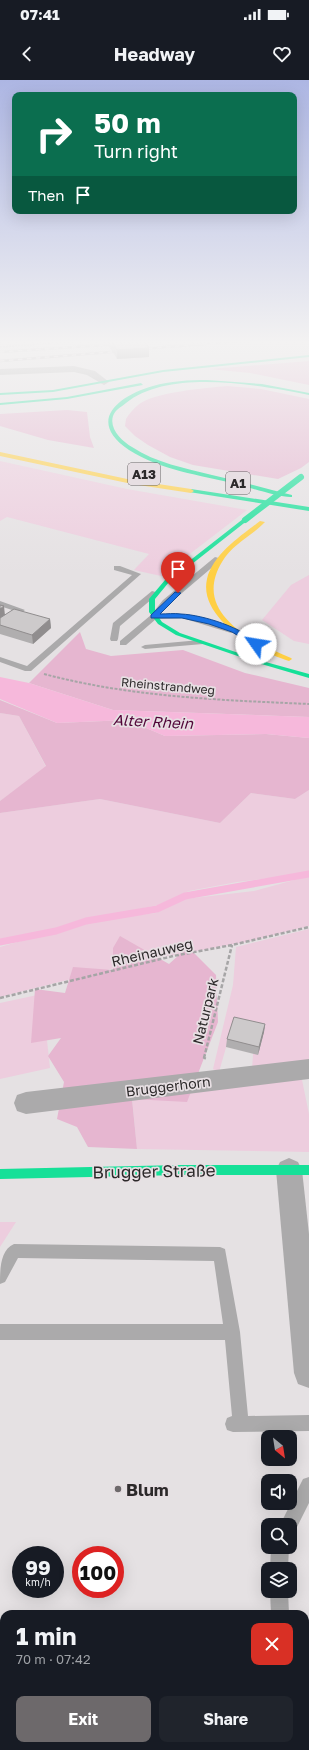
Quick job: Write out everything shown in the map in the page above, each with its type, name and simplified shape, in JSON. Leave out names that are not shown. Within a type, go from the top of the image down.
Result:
[{"type":"main road","name":"A1","points":[[110,419],[110,427],[115,436],[122,443],[148,457],[186,470],[295,496]]},
{"type":"main road","name":"A13","points":[[15,448],[117,469]]},
{"type":"main road","name":"A13","points":[[0,454],[132,482],[309,512]]},
{"type":"main road","name":"A1","points":[[157,591],[196,558],[309,471]]},
{"type":"main road","name":"A13","points":[[156,476],[295,496]]},
{"type":"main road","points":[[295,496],[229,550],[213,569],[210,578],[209,590],[211,602],[216,611],[224,622],[235,631],[262,647],[299,662]]},
{"type":"main road","name":"A1","points":[[250,501],[309,509]]},
{"type":"main road","points":[[157,591],[153,596],[151,604],[154,617],[168,629],[200,642],[279,669],[309,676]]},
{"type":"main road","name":"Brugger Straße","points":[[0,1174],[181,1170],[299,1170]]},
{"type":"street","name":"Bruggerhorn","points":[[26,1103],[309,1069]]},
{"type":"street","points":[[299,1170],[309,1373]]},
{"type":"lane","points":[[123,643],[154,617],[166,602],[229,550]]},
{"type":"lane","points":[[0,660],[28,669],[137,574],[117,568]]},
{"type":"lane","points":[[114,639],[116,625],[157,591]]},
{"type":"lane","points":[[0,603],[21,610],[0,625]]},
{"type":"lane","points":[[154,617],[182,616],[235,631]]},
{"type":"lane","points":[[145,647],[200,642]]},
{"type":"lane","points":[[0,1276],[14,1251],[220,1254],[232,1332],[237,1424],[309,1423]]},
{"type":"lane","points":[[0,1332],[232,1332]]},
{"type":"lane","points":[[292,1518],[309,1485]]},
{"type":"lane","points":[[279,1598],[280,1610]]},
{"type":"path","name":"Rheinstrandweg","points":[[28,669],[107,690],[215,699],[309,704]]},
{"type":"path","name":"Rheinauweg","points":[[0,998],[174,956],[232,945],[309,927]]},
{"type":"path","name":"Naturpark","points":[[198,1082],[232,945]]},
{"type":"shaded area","points":[[0,419],[88,419],[90,437],[94,448],[48,440],[0,426]]},
{"type":"shaded area","points":[[126,419],[309,419],[309,462],[301,468],[278,479],[193,465],[170,457],[148,445],[135,436],[125,426]]},
{"type":"shaded area","points":[[0,461],[127,489],[247,510],[161,576],[134,570],[149,554],[7,517],[0,521]]},
{"type":"shaded area","points":[[309,575],[309,644],[294,641],[262,620],[291,585]]},
{"type":"shaded area","points":[[80,632],[86,649],[111,656],[183,650],[245,673],[309,688],[309,717],[113,710],[29,683]]},
{"type":"shaded area","points":[[0,700],[57,723],[127,720],[165,736],[266,734],[309,738],[309,790],[295,799],[251,793],[220,823],[100,799],[0,813],[0,801],[46,766],[19,716],[0,713]]},
{"type":"shaded area","points":[[0,713],[19,716],[46,767],[0,801]]},
{"type":"shaded area","points":[[309,790],[309,873],[237,882],[189,891],[158,905],[74,922],[51,930],[0,940],[0,813],[100,799],[220,823],[251,793],[295,799]]},
{"type":"shaded area","points":[[309,876],[309,926],[246,942],[146,960],[0,997],[0,947],[91,921],[156,913],[185,899],[254,891]]},
{"type":"shaded area","points":[[309,929],[309,1062],[252,1069],[255,1026],[233,1023],[219,1072],[213,1069],[233,985],[236,947]]},
{"type":"shaded area","points":[[120,936],[169,964],[188,947],[216,975],[218,1022],[187,1102],[132,1099],[137,1149],[88,1147],[77,1127],[57,1119],[64,1082],[48,1056],[61,1038],[31,1043],[35,989],[65,993],[73,967],[113,970],[113,948]]},
{"type":"shaded area","points":[[42,994],[50,1068],[0,1079],[0,1003]]},
{"type":"shaded area","points":[[301,1075],[309,1114],[309,1152],[137,1149],[132,1097]]},
{"type":"shaded area","points":[[0,1222],[16,1222],[0,1247]]},
{"type":"water","name":"Alter Rhein","points":[[0,677],[29,683],[113,710],[309,717],[309,738],[266,734],[165,736],[127,720],[57,723],[0,699]]},
{"type":"building","points":[[14,609],[50,619],[32,635],[0,625],[0,618]]},
{"type":"building","points":[[234,1017],[265,1024],[259,1047],[227,1039]]},
{"type":"waterway","points":[[0,942],[56,931],[86,921],[157,909],[185,896],[309,874]]},
{"type":"traffic: fast","points":[[110,419],[110,425],[119,439],[130,448],[154,461],[290,496]]},
{"type":"traffic: fast","points":[[245,520],[301,477]]},
{"type":"traffic: fast","points":[[191,491],[309,509]]},
{"type":"traffic: fast","points":[[245,520],[167,581],[152,599],[152,612],[160,623],[178,634],[260,662],[309,676]]},
{"type":"traffic: fast","points":[[0,1174],[181,1170],[309,1170]]},
{"type":"traffic: slow","points":[[0,454],[132,482],[191,491]]},
{"type":"traffic: slow","points":[[262,522],[223,555],[210,579],[210,595],[216,610],[227,623],[241,635],[258,645],[289,659]]},
{"type":"place","name":"Blum","points":[[118,1489]]},
{"type":"route","points":[[178,593],[166,602],[154,617],[167,615],[182,616],[211,623],[235,631],[256,644]]}]
